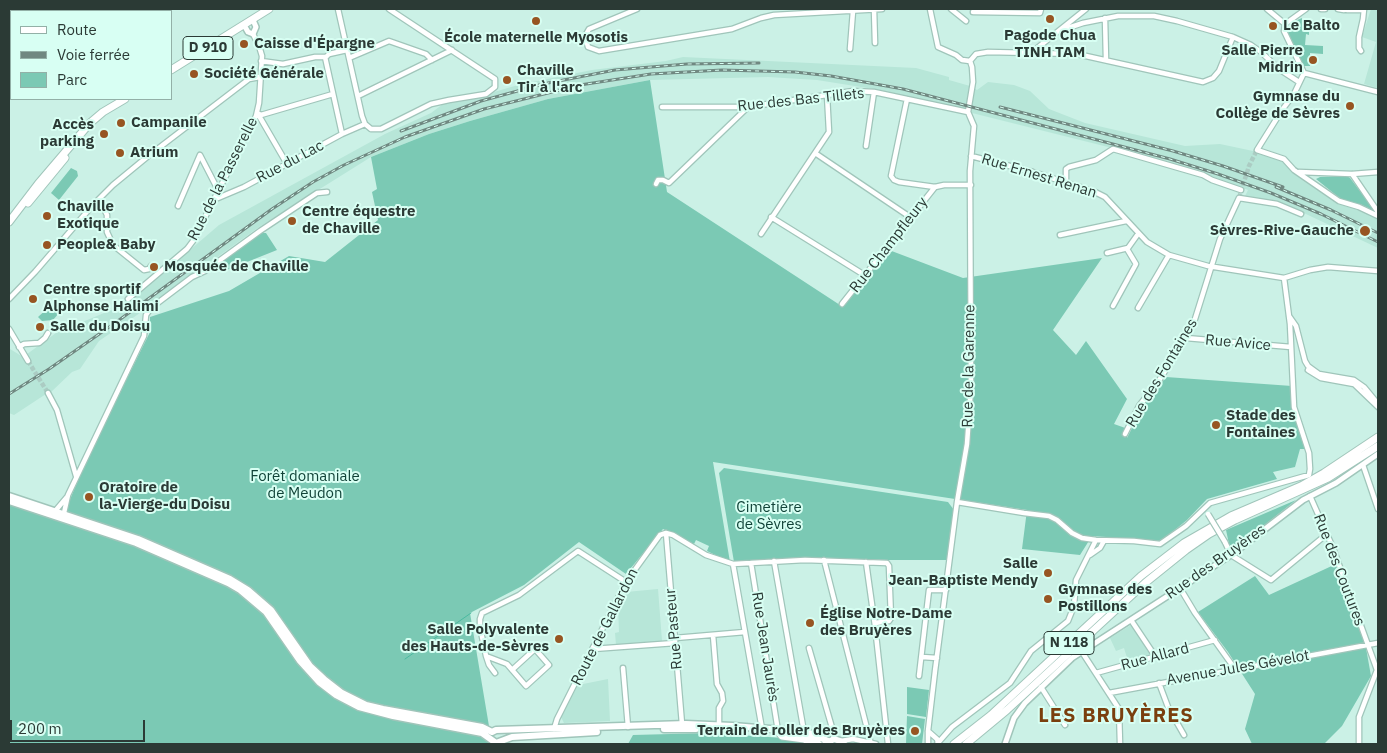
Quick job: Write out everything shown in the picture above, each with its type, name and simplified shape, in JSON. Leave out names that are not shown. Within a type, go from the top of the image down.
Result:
[{"type":"main road","name":"D 910","points":[[172,69],[269,9]]},
{"type":"main road","points":[[9,222],[49,179],[66,157],[73,144],[98,116],[123,100]]},
{"type":"main road","name":"N 118","points":[[954,744],[991,715],[1141,576],[1184,543],[1231,516],[1301,486],[1378,437]]},
{"type":"main road","name":"N 118","points":[[966,744],[1007,710],[1145,583],[1208,534],[1328,478],[1378,446]]},
{"type":"main road","points":[[9,496],[55,513]]},
{"type":"main road","points":[[9,501],[63,515],[136,543],[228,583],[240,590],[266,612],[310,672],[328,689],[346,700],[374,712],[482,734],[500,743],[512,737],[628,730],[760,729]]},
{"type":"main road","points":[[493,739],[496,730],[682,724],[804,732],[834,742]]},
{"type":"main road","points":[[500,731],[504,735],[503,740]]},
{"type":"main road","points":[[778,731],[782,736],[804,739],[813,744]]},
{"type":"main road","points":[[804,732],[819,744]]},
{"type":"street","points":[[338,9],[365,124],[371,129],[382,130],[436,103],[486,94],[496,85],[495,79],[390,9]]},
{"type":"street","points":[[637,9],[589,28],[585,36],[588,47],[599,52],[732,29],[774,15],[882,9]]},
{"type":"street","points":[[874,9],[875,43]]},
{"type":"street","points":[[930,9],[938,47],[956,55],[962,60],[970,61],[976,54],[988,52],[1077,54],[1203,82],[1213,78],[1219,71],[1233,37]]},
{"type":"street","points":[[951,9],[966,21]]},
{"type":"street","points":[[973,12],[1040,13],[1041,9]]},
{"type":"street","points":[[1031,53],[1086,9]]},
{"type":"street","points":[[1267,9],[1285,24]]},
{"type":"street","points":[[1304,73],[1284,31],[1285,24],[1306,9]]},
{"type":"street","points":[[1338,9],[1364,9],[1359,37],[1359,48],[1361,51]]},
{"type":"street","points":[[850,48],[853,11]]},
{"type":"street","points":[[1059,31],[1105,18],[1134,15],[1154,16],[1199,26],[1233,37],[1261,52],[1279,69],[1298,82]]},
{"type":"street","points":[[1105,18],[1106,60]]},
{"type":"street","name":"Rue de la Passerelle","points":[[253,20],[256,27],[253,34]]},
{"type":"street","name":"Rue de la Passerelle","points":[[128,299],[187,249],[220,189],[257,113],[261,52],[253,34],[248,32],[244,25]]},
{"type":"street","points":[[349,58],[389,41],[426,54],[432,60]]},
{"type":"street","points":[[261,61],[283,64],[315,57],[325,57],[329,54],[347,50]]},
{"type":"street","points":[[358,96],[452,50]]},
{"type":"street","points":[[325,57],[342,134]]},
{"type":"street","name":"Rue de la Garenne","points":[[928,743],[957,502],[967,444],[971,387],[970,185],[974,126],[968,112],[973,82],[970,61]]},
{"type":"street","points":[[1304,73],[1298,82],[1294,94],[1257,150],[1284,159],[1298,172],[1339,201],[1359,207],[1378,216]]},
{"type":"street","points":[[1304,73],[1378,92]]},
{"type":"street","points":[[9,299],[30,278],[96,202],[147,156],[249,79],[260,77]]},
{"type":"street","name":"Rue des Bas Tillets","points":[[662,107],[748,107],[853,91],[874,92],[968,112]]},
{"type":"street","points":[[866,146],[874,92]]},
{"type":"street","points":[[257,113],[262,115],[333,94]]},
{"type":"street","points":[[761,234],[829,132],[827,95]]},
{"type":"street","points":[[907,99],[892,176],[894,180],[935,187],[970,185]]},
{"type":"street","points":[[656,184],[658,180],[669,183],[748,107]]},
{"type":"street","points":[[257,113],[287,164]]},
{"type":"street","name":"Rue du Lac","points":[[215,197],[218,198],[244,187],[342,134],[365,124]]},
{"type":"street","points":[[1066,183],[1066,169],[1096,160],[1113,149],[1204,175],[1212,180],[1241,190]]},
{"type":"street","points":[[815,153],[910,217]]},
{"type":"street","points":[[178,206],[200,156],[217,188],[220,189]]},
{"type":"street","name":"Rue Ernest Renan","points":[[972,156],[1093,190],[1105,197],[1147,242],[1169,255],[1212,266],[1284,278],[1322,268],[1378,271]]},
{"type":"street","points":[[1298,172],[1315,174],[1378,172]]},
{"type":"street","points":[[1313,182],[1315,174]]},
{"type":"street","points":[[1352,174],[1378,212]]},
{"type":"street","name":"Rue Champfleury","points":[[842,304],[935,187]]},
{"type":"street","points":[[63,515],[68,496],[144,336],[146,315],[150,308],[192,277],[205,271],[301,204],[317,194],[327,192]]},
{"type":"street","name":"Rue des Fontaines","points":[[1126,434],[1139,406],[1160,379],[1186,338],[1195,318],[1224,229],[1239,198],[1277,204],[1301,214]]},
{"type":"street","points":[[96,202],[107,215],[107,232],[113,245],[144,270],[151,266]]},
{"type":"street","points":[[771,217],[866,276]]},
{"type":"street","points":[[1060,235],[1126,221]]},
{"type":"street","points":[[1108,253],[1127,249],[1138,234]]},
{"type":"street","points":[[1113,306],[1136,264],[1127,249]]},
{"type":"street","points":[[1138,308],[1169,255]]},
{"type":"street","points":[[957,502],[1049,516],[1082,538],[1160,544],[1186,526],[1210,503],[1309,475],[1309,453],[1294,407],[1290,324],[1284,278]]},
{"type":"street","points":[[1289,315],[1296,326],[1305,361],[1312,369],[1319,374],[1354,380],[1364,387],[1378,406]]},
{"type":"street","points":[[1290,324],[1293,325],[1306,368],[1321,378],[1342,380],[1354,384],[1378,406]]},
{"type":"street","points":[[9,330],[28,361]]},
{"type":"street","points":[[19,347],[24,344],[39,343],[48,334]]},
{"type":"street","name":"Rue Avice","points":[[1186,338],[1291,347]]},
{"type":"street","points":[[48,393],[57,410],[76,473],[76,479]]},
{"type":"street","name":"Rue des Bruyères","points":[[1005,744],[1014,718],[1025,703],[1072,658],[1231,555],[1290,509],[1336,483],[1378,454]]},
{"type":"street","points":[[1363,465],[1378,509]]},
{"type":"street","points":[[55,513],[68,496]]},
{"type":"street","name":"Rue des Coutures","points":[[1310,496],[1327,534],[1377,670],[1359,717],[1359,744]]},
{"type":"street","points":[[1205,508],[1231,555],[1271,580],[1327,534]]},
{"type":"street","points":[[666,533],[673,535],[706,555],[733,564],[824,560],[885,562],[888,566],[891,618],[889,621],[875,623]]},
{"type":"street","name":"Route de Gallardon","points":[[554,729],[557,719],[626,582],[660,535],[666,533]]},
{"type":"street","name":"Rue Pasteur","points":[[666,533],[682,724]]},
{"type":"street","points":[[938,744],[952,727],[1010,683],[1031,652],[1068,621],[1074,606],[1076,580],[1096,540]]},
{"type":"street","points":[[1088,558],[1100,548],[1104,541]]},
{"type":"street","points":[[495,673],[488,665],[486,656],[480,627],[482,614],[519,595],[578,551],[626,582]]},
{"type":"street","points":[[809,648],[833,730],[834,742],[854,740],[873,744],[824,560]]},
{"type":"street","points":[[774,561],[804,732]]},
{"type":"street","points":[[866,562],[875,623],[888,744]]},
{"type":"street","name":"Rue Jean Jaurès","points":[[751,563],[778,731]]},
{"type":"street","points":[[733,564],[760,729]]},
{"type":"street","points":[[1180,588],[1195,613],[1235,669]]},
{"type":"street","points":[[919,676],[928,590],[946,590]]},
{"type":"street","points":[[1130,620],[1155,656]]},
{"type":"street","points":[[593,649],[744,632]]},
{"type":"street","points":[[714,635],[717,684],[722,693],[723,701],[719,708],[719,726]]},
{"type":"street","name":"Rue Allard","points":[[1096,673],[1215,640]]},
{"type":"street","name":"Avenue Jules Gévelot","points":[[1109,693],[1378,643]]},
{"type":"street","points":[[486,656],[507,664],[512,670],[526,686],[550,665],[535,649],[512,670]]},
{"type":"street","points":[[1082,652],[1119,709],[1120,744]]},
{"type":"street","points":[[922,657],[937,658]]},
{"type":"street","points":[[623,668],[628,727]]},
{"type":"street","points":[[1159,683],[1168,707],[1184,735]]},
{"type":"street","points":[[1041,687],[1065,725]]},
{"type":"street","points":[[928,731],[935,737],[938,744]]},
{"type":"street","points":[[928,743],[935,737],[943,736]]},
{"type":"street","points":[[849,744],[854,740]]},
{"type":"shaded area","points":[[1371,9],[1378,9],[1378,88],[1364,84],[1376,42],[1362,37]]},
{"type":"shaded area","points":[[683,57],[916,68],[949,77],[949,80],[977,90],[988,82],[1014,85],[1030,91],[1049,109],[1085,123],[1185,146],[1220,144],[1253,151],[1281,161],[1342,205],[1361,211],[1378,220],[1378,248],[1289,206],[1245,196],[1248,190],[1203,173],[1112,148],[880,90],[817,80],[768,77],[650,80],[548,99],[429,134],[371,157],[259,227],[99,341],[80,369],[72,372],[50,393],[14,415],[9,413],[10,349],[23,357],[56,333],[128,303],[219,225],[385,134],[431,113],[443,104],[477,97],[518,85],[592,70],[666,61]]},
{"type":"shaded area","points":[[658,589],[662,641],[616,645],[615,633],[619,632],[618,606],[626,592]]},
{"type":"shaded area","points":[[1131,625],[1150,653],[1149,656],[1128,661],[1124,648],[1116,651],[1110,638]]},
{"type":"shaded area","points":[[608,679],[610,721],[564,723],[561,717],[578,685]]},
{"type":"green space","points":[[1302,18],[1302,30],[1309,30],[1309,35],[1306,34],[1305,45],[1323,46],[1323,54],[1310,53],[1310,66],[1303,66],[1288,34],[1293,22]]},
{"type":"green space","name":"Forêt domaniale de Meudon","points":[[650,80],[667,192],[843,307],[889,250],[963,278],[1102,258],[1053,330],[1076,355],[1086,341],[1127,399],[1114,424],[1128,429],[1127,438],[1142,408],[1166,377],[1292,386],[1296,420],[1306,449],[1300,449],[1295,467],[1273,472],[1277,479],[1207,499],[1187,520],[1161,541],[1092,536],[1080,555],[1022,549],[1027,510],[713,462],[730,562],[707,551],[709,546],[696,540],[694,544],[663,529],[626,574],[579,542],[524,585],[470,613],[492,744],[9,744],[9,505],[61,521],[86,461],[150,332],[150,317],[229,291],[289,256],[325,262],[378,220],[372,192],[377,189],[371,157],[429,134],[548,99]]},
{"type":"green space","points":[[71,168],[77,171],[78,176],[59,200],[51,193]]},
{"type":"green space","points":[[1347,176],[1376,212],[1362,205],[1342,200],[1316,179],[1320,177]]},
{"type":"green space","points":[[261,233],[266,233],[277,250],[227,270],[221,261]]},
{"type":"green space","points":[[50,306],[56,307],[59,313],[53,320],[42,321],[38,317]]},
{"type":"green space","name":"Cimetière de Sèvres","points":[[724,468],[948,502],[954,510],[948,560],[805,557],[734,562],[719,473]]},
{"type":"green space","points":[[1296,500],[1238,546],[1233,547],[1229,544],[1226,530]]},
{"type":"green space","points":[[1336,564],[1366,648],[1371,676],[1342,726],[1324,744],[1252,744],[1245,729],[1255,694],[1228,652],[1198,612],[1255,576],[1269,595]]},
{"type":"green space","points":[[907,687],[929,690],[926,717],[907,714]]},
{"type":"green space","name":"Terrain de roller des Bruyères","points":[[907,716],[925,719],[922,744],[906,744]]},
{"type":"green space","points":[[709,733],[798,739],[804,744],[628,744],[633,735]]},
{"type":"waterway","points":[[405,659],[471,613]]},
{"type":"tunnel","points":[[1239,198],[1249,166],[1257,150]]},
{"type":"tunnel","points":[[28,361],[48,393]]},
{"type":"railway","points":[[401,131],[481,101],[543,84],[615,70],[687,64],[759,63]]},
{"type":"railway","points":[[9,394],[115,323],[272,209],[313,182],[344,165],[405,137],[484,109],[580,85],[651,74],[722,70],[795,72],[831,76],[903,89],[1170,159],[1218,174],[1321,214],[1378,242]]},
{"type":"railway","points":[[1000,107],[1173,151],[1283,187]]},
{"type":"railway","points":[[1276,187],[1331,210],[1378,233]]},
{"type":"place","name":"Pagode Chua TINH TAM","points":[[1050,19]]},
{"type":"place","name":"École maternelle Myosotis","points":[[536,21]]},
{"type":"place","name":"Le Balto","points":[[1273,26]]},
{"type":"place","name":"Caisse d'Épargne","points":[[244,44]]},
{"type":"place","name":"Salle Pierre Midrin","points":[[1313,60]]},
{"type":"place","name":"Société Générale","points":[[194,74]]},
{"type":"place","name":"Chaville Tir à l'arc","points":[[507,80]]},
{"type":"place","name":"Gymnase du Collège de Sèvres","points":[[1350,106]]},
{"type":"place","name":"Campanile","points":[[121,123]]},
{"type":"place","name":"Accès parking","points":[[104,134]]},
{"type":"place","name":"Atrium","points":[[120,153]]},
{"type":"place","name":"Chaville Exotique","points":[[47,216]]},
{"type":"place","name":"Centre équestre de Chaville","points":[[292,221]]},
{"type":"place","name":"Sèvres-Rive-Gauche","points":[[1365,231]]},
{"type":"place","name":"People& Baby","points":[[47,245]]},
{"type":"place","name":"Mosquée de Chaville","points":[[154,267]]},
{"type":"place","name":"Centre sportif Alphonse Halimi","points":[[33,299]]},
{"type":"place","name":"Salle du Doisu","points":[[40,327]]},
{"type":"place","name":"Stade des Fontaines","points":[[1216,425]]},
{"type":"place","name":"Oratoire de la-Vierge-du Doisu","points":[[89,497]]},
{"type":"place","name":"Salle Jean-Baptiste Mendy","points":[[1048,573]]},
{"type":"place","name":"Gymnase des Postillons","points":[[1048,599]]},
{"type":"place","name":"Église Notre-Dame des Bruyères","points":[[810,623]]},
{"type":"place","name":"Salle Polyvalente des Hauts-de-Sèvres","points":[[559,639]]},
{"type":"place","name":"Terrain de roller des Bruyères","points":[[915,731]]},
{"type":"district","name":"LES BRUYÈRES","points":[[1116,716]]}]
